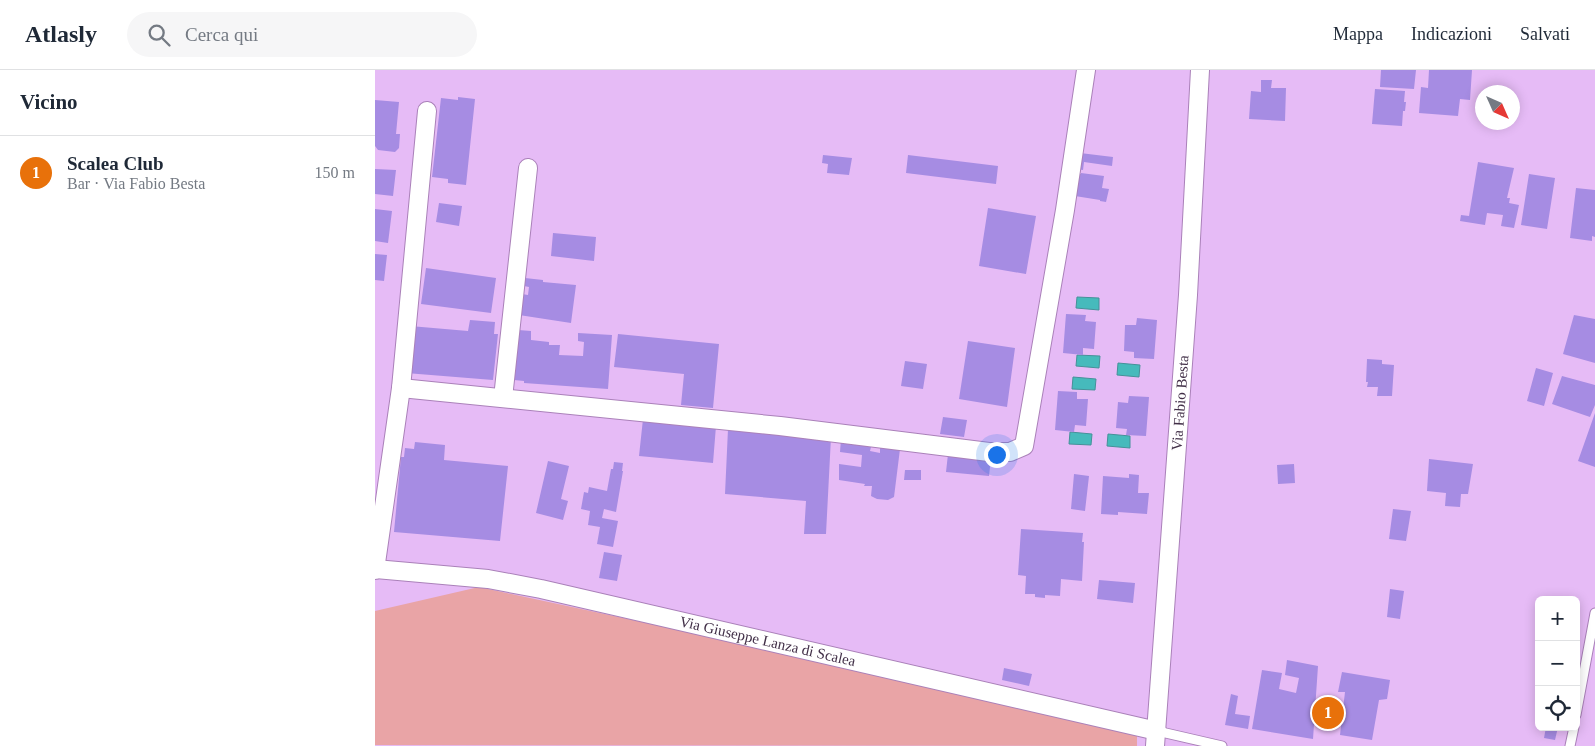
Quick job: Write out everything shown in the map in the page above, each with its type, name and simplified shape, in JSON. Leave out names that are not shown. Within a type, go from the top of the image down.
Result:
[{"type":"street","points":[[401,388],[780,426],[989,452],[1010,452],[1024,446],[1065,210],[1085,70]]},
{"type":"street","name":"Via Fabio Besta","points":[[1156,740],[1188,295],[1200,70]]},
{"type":"street","points":[[375,569],[401,388],[427,111]]},
{"type":"street","points":[[503,398],[528,168]]},
{"type":"street","name":"Via Giuseppe Lanza di Scalea","points":[[375,569],[489,579],[541,589],[1156,740]]},
{"type":"lane","points":[[1580,694],[1595,613]]},
{"type":"lane","points":[[1571,746],[1573,731]]},
{"type":"lane","points":[[1156,740],[1221,746]]},
{"type":"shaded area","points":[[1077,297],[1099,298],[1099,310],[1076,308]]},
{"type":"shaded area","points":[[1077,355],[1100,356],[1099,368],[1076,366]]},
{"type":"shaded area","points":[[1118,363],[1140,365],[1139,377],[1117,375]]},
{"type":"shaded area","points":[[1073,377],[1096,379],[1095,390],[1072,389]]},
{"type":"shaded area","points":[[1070,432],[1092,434],[1091,445],[1069,444]]},
{"type":"shaded area","points":[[1108,434],[1130,436],[1130,448],[1107,446]]},
{"type":"shaded area","points":[[479,587],[721,639],[1137,735],[1137,746],[375,745],[375,611]]},
{"type":"building","points":[[1381,70],[1416,70],[1414,89],[1380,87]]},
{"type":"building","points":[[1429,70],[1472,70],[1470,100],[1460,99],[1458,116],[1419,113],[1421,87],[1428,88]]},
{"type":"building","points":[[1261,80],[1272,80],[1271,88],[1286,88],[1285,121],[1249,119],[1251,91],[1261,92]]},
{"type":"building","points":[[1375,89],[1405,91],[1404,102],[1406,102],[1402,126],[1372,124]]},
{"type":"building","points":[[458,97],[475,99],[466,185],[448,183],[448,179],[432,177],[441,98],[458,100]]},
{"type":"building","points":[[375,100],[399,102],[396,134],[400,134],[399,148],[395,152],[378,150],[375,146]]},
{"type":"building","points":[[1080,153],[1113,157],[1112,166],[1084,162],[1083,170],[1077,169]]},
{"type":"building","points":[[823,155],[852,158],[849,175],[827,173],[828,164],[822,163]]},
{"type":"building","points":[[908,155],[998,166],[996,184],[906,173]]},
{"type":"building","points":[[1478,162],[1514,168],[1507,198],[1510,198],[1509,203],[1519,205],[1514,228],[1501,226],[1503,215],[1487,213],[1485,225],[1460,221],[1461,215],[1469,216]]},
{"type":"building","points":[[375,169],[396,170],[393,196],[375,194]]},
{"type":"building","points":[[1075,173],[1104,176],[1102,188],[1109,189],[1106,202],[1075,196]]},
{"type":"building","points":[[1529,174],[1555,178],[1547,229],[1521,225]]},
{"type":"building","points":[[1576,188],[1595,190],[1595,237],[1592,236],[1592,241],[1570,238]]},
{"type":"building","points":[[439,203],[462,206],[459,226],[436,222]]},
{"type":"building","points":[[988,208],[1036,216],[1026,274],[979,266]]},
{"type":"building","points":[[375,209],[392,211],[388,243],[375,241]]},
{"type":"building","points":[[553,233],[596,237],[594,261],[551,256]]},
{"type":"building","points":[[375,254],[387,255],[384,281],[375,280]]},
{"type":"building","points":[[426,268],[496,278],[491,313],[421,304]]},
{"type":"building","points":[[525,278],[543,280],[543,282],[576,285],[571,323],[519,315],[522,294],[528,295],[529,287],[524,286]]},
{"type":"building","points":[[1066,314],[1086,315],[1085,321],[1096,322],[1094,349],[1083,348],[1083,355],[1063,353]]},
{"type":"building","points":[[1574,315],[1595,319],[1595,363],[1563,354]]},
{"type":"building","points":[[1137,318],[1157,320],[1154,359],[1134,358],[1134,352],[1124,351],[1125,325],[1136,325]]},
{"type":"building","points":[[470,320],[495,322],[494,334],[498,334],[493,380],[406,373],[410,326],[468,331]]},
{"type":"building","points":[[518,330],[531,331],[531,340],[549,342],[549,345],[560,345],[559,355],[583,356],[584,342],[578,341],[578,333],[612,335],[608,389],[524,383],[524,381],[514,380]]},
{"type":"building","points":[[618,334],[719,344],[713,408],[681,405],[684,374],[614,367]]},
{"type":"building","points":[[968,341],[1015,348],[1007,407],[959,399]]},
{"type":"building","points":[[1367,359],[1382,360],[1382,364],[1394,365],[1392,396],[1377,396],[1378,387],[1367,387]]},
{"type":"building","points":[[905,361],[927,364],[923,389],[901,386]]},
{"type":"building","points":[[1536,368],[1553,373],[1544,406],[1527,401]]},
{"type":"building","points":[[1562,376],[1595,385],[1595,405],[1590,417],[1552,404]]},
{"type":"building","points":[[1058,391],[1077,392],[1077,399],[1088,399],[1086,426],[1075,425],[1074,432],[1055,430]]},
{"type":"building","points":[[1129,396],[1149,397],[1146,436],[1126,435],[1127,429],[1116,428],[1118,402],[1128,403]]},
{"type":"building","points":[[1595,413],[1595,467],[1578,461]]},
{"type":"building","points":[[943,417],[967,420],[964,437],[940,434]]},
{"type":"building","points":[[643,419],[716,426],[713,463],[639,456]]},
{"type":"building","points":[[728,429],[831,437],[826,534],[804,534],[806,501],[725,494]]},
{"type":"building","points":[[841,439],[872,443],[870,451],[880,453],[880,446],[900,449],[894,497],[888,500],[877,499],[871,496],[872,486],[839,480],[839,464],[861,467],[862,455],[840,452]]},
{"type":"building","points":[[415,442],[445,445],[444,460],[508,466],[500,541],[394,532],[401,457],[404,457],[405,448],[414,449]]},
{"type":"building","points":[[948,454],[991,458],[989,476],[946,472]]},
{"type":"building","points":[[1429,459],[1473,464],[1468,494],[1461,494],[1460,507],[1445,506],[1446,493],[1427,491]]},
{"type":"building","points":[[548,461],[569,466],[561,499],[568,501],[563,520],[536,513]]},
{"type":"building","points":[[614,462],[623,463],[616,512],[604,509],[602,518],[618,521],[613,547],[597,544],[600,527],[588,525],[590,511],[581,509],[584,492],[588,493],[589,487],[607,491]]},
{"type":"building","points":[[1294,464],[1295,483],[1278,484],[1277,465]]},
{"type":"building","points":[[905,470],[921,470],[921,480],[904,480]]},
{"type":"building","points":[[1074,474],[1089,476],[1085,511],[1071,509]]},
{"type":"building","points":[[1129,474],[1139,475],[1138,493],[1149,493],[1147,514],[1118,512],[1118,515],[1101,514],[1103,476],[1129,478]]},
{"type":"building","points":[[1393,509],[1411,511],[1406,541],[1389,539]]},
{"type":"building","points":[[1021,529],[1083,533],[1082,581],[1061,579],[1060,596],[1045,595],[1045,598],[1035,597],[1035,594],[1025,594],[1026,576],[1018,575]]},
{"type":"building","points":[[604,552],[622,555],[617,581],[599,578]]},
{"type":"building","points":[[1099,580],[1135,583],[1133,603],[1097,599]]},
{"type":"building","points":[[1390,589],[1404,591],[1400,619],[1387,617]]},
{"type":"building","points":[[1287,660],[1318,666],[1313,739],[1252,729],[1262,670],[1282,673],[1279,689],[1296,693],[1299,678],[1285,675]]},
{"type":"building","points":[[1004,668],[1032,674],[1029,686],[1002,680]]},
{"type":"building","points":[[1342,672],[1390,680],[1387,699],[1379,700],[1372,740],[1340,735],[1345,692],[1338,692]]},
{"type":"building","points":[[1231,694],[1238,696],[1235,714],[1250,716],[1248,729],[1225,725]]},
{"type":"building","points":[[1545,731],[1557,731],[1555,740],[1544,738]]},
{"type":"place","name":"Scalea Club","points":[[1328,713]]}]
